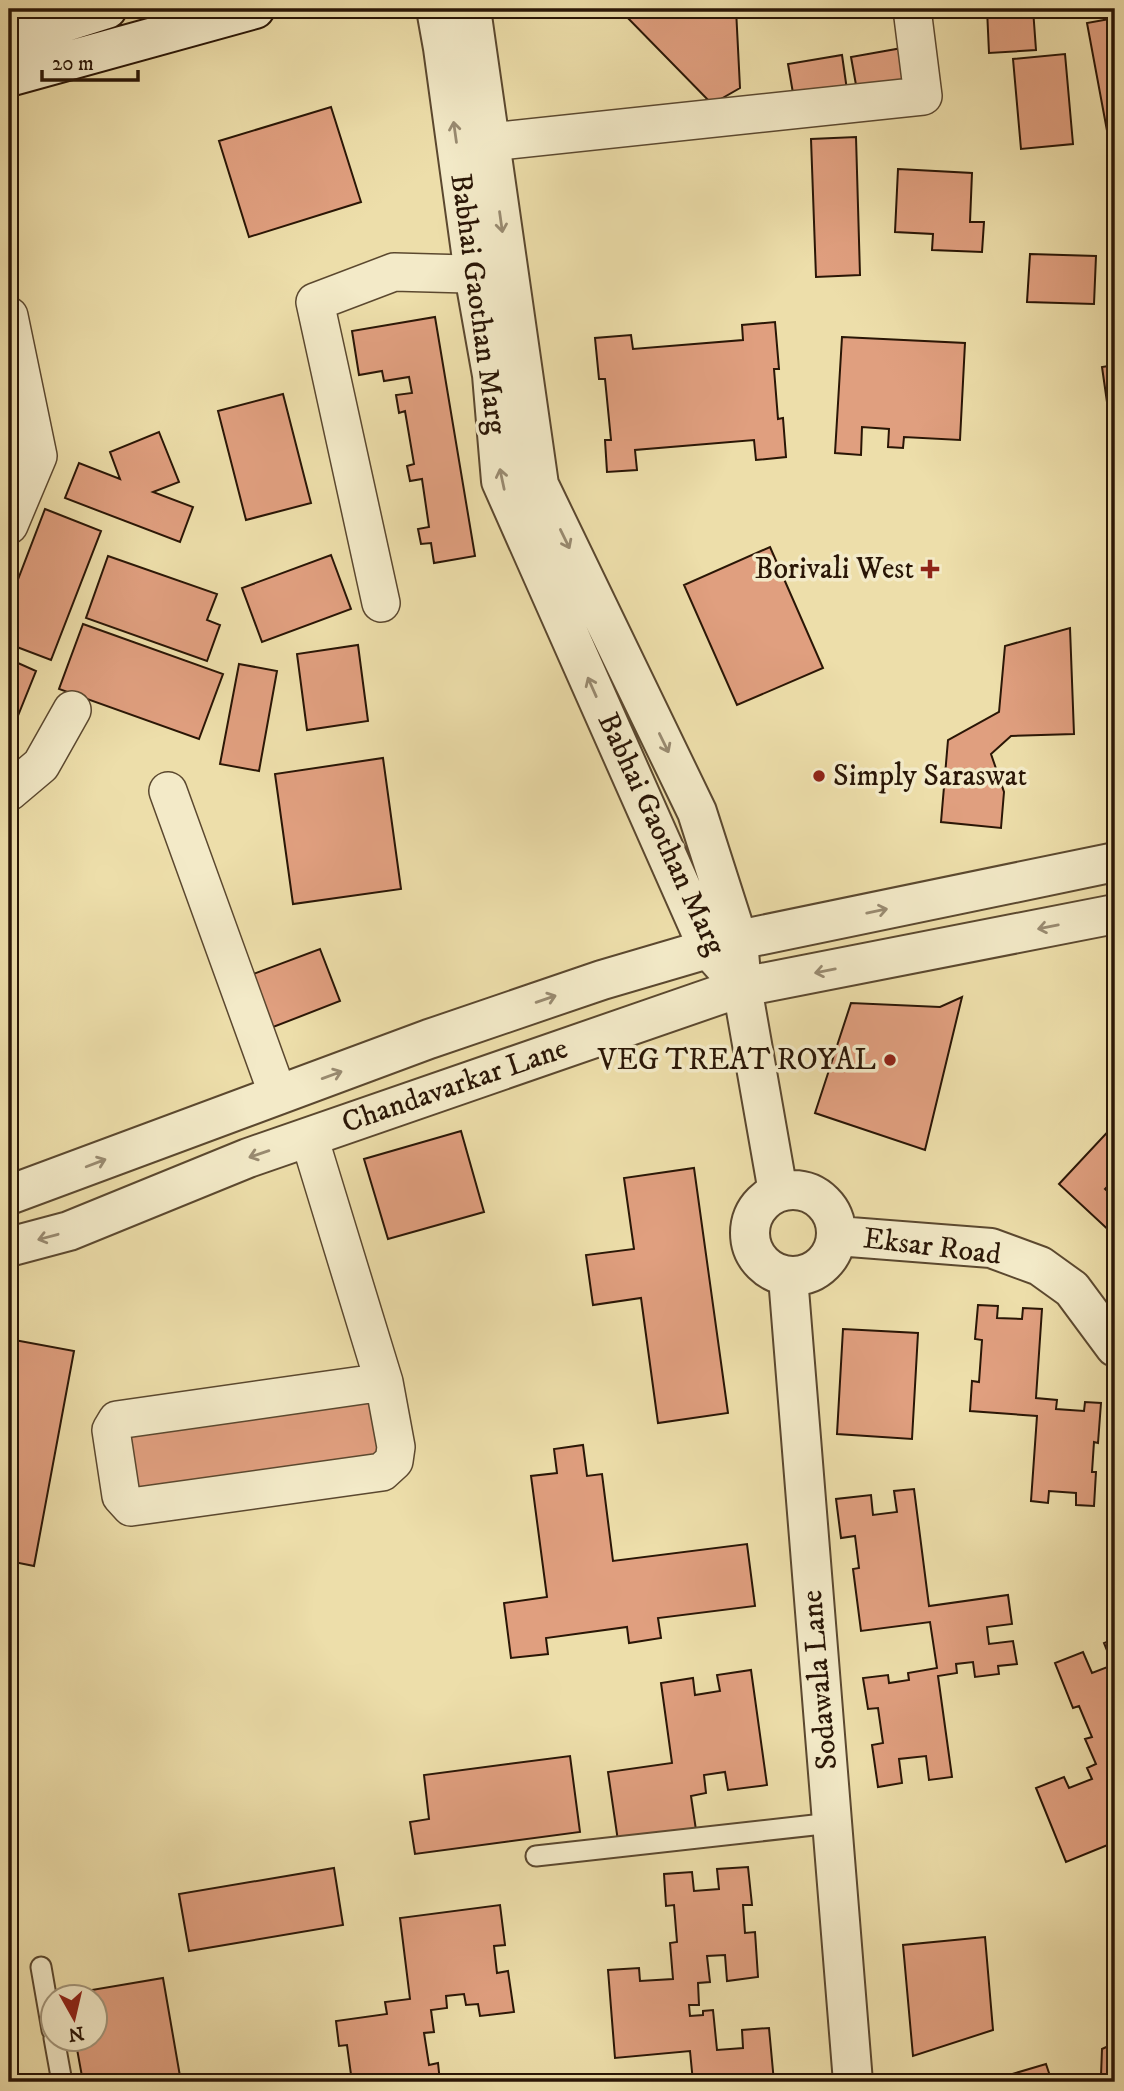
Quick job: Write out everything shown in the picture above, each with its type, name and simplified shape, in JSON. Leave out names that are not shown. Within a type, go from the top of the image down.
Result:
[{"type":"street","points":[[9,40],[107,9]]},
{"type":"street","points":[[9,77],[255,9]]},
{"type":"street","name":"Babhai Gaothan Marg","points":[[436,9],[491,275],[539,485],[697,812],[723,944],[742,987]]},
{"type":"street","name":"Babhai Gaothan Marg","points":[[471,9],[490,142],[491,275]]},
{"type":"street","points":[[490,142],[923,96],[912,9]]},
{"type":"street","points":[[380,603],[316,302],[394,272],[491,275]]},
{"type":"street","points":[[9,316],[38,456],[9,525]]},
{"type":"street","points":[[9,792],[41,765],[72,710]]},
{"type":"street","points":[[168,791],[278,1095]]},
{"type":"street","name":"Chandavarkar Lane","points":[[9,1195],[540,1001],[723,944],[1115,862]]},
{"type":"street","name":"Chandavarkar Lane","points":[[9,1247],[69,1231],[248,1158],[742,987],[1115,914]]},
{"type":"street","points":[[742,987],[778,1192]]},
{"type":"street","points":[[309,1137],[383,1382],[396,1447],[394,1461],[382,1472],[131,1507],[121,1496],[111,1430],[117,1420],[383,1382]]},
{"type":"street","points":[[778,1192],[806,1192],[819,1199],[829,1209],[835,1221],[837,1236],[834,1250],[826,1262],[815,1271],[802,1276],[788,1277],[774,1273],[762,1264],[750,1239],[750,1224],[756,1211],[765,1200],[778,1192]]},
{"type":"street","name":"Eksar Road","points":[[837,1236],[991,1248],[1040,1266],[1072,1289],[1115,1348]]},
{"type":"street","name":"Sodawala Lane","points":[[788,1277],[853,2082]]},
{"type":"lane","points":[[536,1856],[832,1823]]},
{"type":"lane","points":[[41,1967],[44,1982]]},
{"type":"lane","points":[[56,2052],[62,2082]]},
{"type":"building","points":[[619,9],[736,9],[740,88],[712,104]]},
{"type":"building","points":[[987,9],[1033,9],[1036,50],[989,53]]},
{"type":"building","points":[[1115,18],[1115,134],[1108,136],[1087,23]]},
{"type":"building","points":[[902,48],[909,87],[858,96],[851,57]]},
{"type":"building","points":[[1065,54],[1073,144],[1021,149],[1013,59]]},
{"type":"building","points":[[842,55],[847,90],[794,99],[788,64]]},
{"type":"building","points":[[331,107],[361,202],[249,237],[219,141]]},
{"type":"building","points":[[856,137],[860,275],[816,277],[811,139]]},
{"type":"building","points":[[898,169],[972,173],[970,222],[984,222],[982,252],[932,250],[933,234],[895,232]]},
{"type":"building","points":[[1030,254],[1096,256],[1094,304],[1027,302]]},
{"type":"building","points":[[435,317],[475,556],[434,563],[431,543],[421,544],[418,529],[429,527],[422,479],[410,481],[407,466],[414,464],[405,411],[399,413],[396,395],[412,393],[409,377],[384,381],[382,371],[359,375],[352,331]]},
{"type":"building","points":[[775,322],[779,369],[774,369],[778,419],[783,418],[786,457],[756,460],[754,440],[635,450],[637,470],[607,472],[605,440],[611,440],[605,379],[599,379],[595,338],[631,335],[633,349],[743,340],[742,325]]},
{"type":"building","points":[[842,337],[965,343],[960,440],[904,437],[903,448],[888,447],[889,429],[862,427],[861,455],[835,453]]},
{"type":"building","points":[[1115,365],[1115,458],[1102,367]]},
{"type":"building","points":[[283,394],[311,503],[246,520],[218,411]]},
{"type":"building","points":[[159,432],[179,482],[153,492],[193,507],[180,542],[65,498],[79,463],[120,479],[110,452]]},
{"type":"building","points":[[45,509],[101,531],[51,660],[9,644],[9,603]]},
{"type":"building","points":[[770,547],[823,668],[737,705],[684,585]]},
{"type":"building","points":[[331,555],[351,609],[262,642],[242,588]]},
{"type":"building","points":[[108,556],[217,594],[207,620],[220,625],[207,661],[86,618]]},
{"type":"building","points":[[83,624],[223,674],[199,739],[59,689]]},
{"type":"building","points":[[1070,628],[1074,734],[1011,736],[991,754],[1004,792],[1001,828],[941,822],[948,740],[999,712],[1005,646]]},
{"type":"building","points":[[358,645],[368,721],[307,730],[297,654]]},
{"type":"building","points":[[9,659],[36,671],[9,738]]},
{"type":"building","points":[[239,664],[277,671],[259,771],[220,764]]},
{"type":"building","points":[[383,758],[401,889],[293,904],[275,774]]},
{"type":"building","points":[[320,949],[340,1001],[268,1029],[248,976]]},
{"type":"building","name":"VEG TREAT ROYAL","points":[[962,997],[925,1150],[815,1113],[851,1003],[940,1007]]},
{"type":"building","points":[[1115,1124],[1115,1179],[1105,1189],[1115,1198],[1115,1236],[1059,1184]]},
{"type":"building","points":[[461,1131],[484,1212],[388,1239],[364,1159]]},
{"type":"building","points":[[694,1168],[728,1413],[658,1423],[641,1298],[593,1305],[586,1255],[634,1249],[624,1178]]},
{"type":"building","points":[[978,1305],[998,1306],[997,1318],[1022,1319],[1023,1308],[1042,1309],[1036,1398],[1057,1400],[1056,1409],[1084,1411],[1085,1402],[1101,1403],[1098,1443],[1094,1442],[1094,1506],[1076,1505],[1076,1493],[1049,1491],[1048,1503],[1031,1501],[1037,1416],[970,1411],[972,1381],[979,1382],[982,1340],[975,1339]]},
{"type":"building","points":[[843,1329],[918,1333],[912,1439],[837,1434]]},
{"type":"building","points":[[9,1339],[74,1351],[34,1566],[9,1561]]},
{"type":"building","points":[[372,1399],[380,1466],[127,1501],[120,1438]]},
{"type":"building","points":[[583,1445],[587,1476],[602,1474],[613,1561],[747,1544],[755,1606],[658,1618],[661,1638],[629,1643],[627,1627],[546,1638],[548,1654],[511,1658],[504,1603],[547,1597],[531,1476],[557,1473],[554,1449]]},
{"type":"building","points":[[914,1489],[929,1606],[1008,1595],[1012,1624],[987,1627],[989,1644],[1013,1641],[1017,1664],[998,1666],[999,1674],[975,1677],[973,1662],[956,1664],[957,1673],[938,1676],[952,1777],[929,1780],[926,1756],[899,1759],[902,1783],[878,1787],[872,1745],[883,1743],[878,1708],[868,1709],[863,1678],[888,1675],[889,1683],[909,1680],[908,1673],[937,1668],[930,1622],[861,1631],[853,1569],[859,1568],[855,1536],[841,1538],[836,1499],[871,1495],[873,1515],[897,1512],[894,1491]]},
{"type":"building","points":[[1115,1639],[1115,1842],[1066,1862],[1036,1788],[1064,1777],[1069,1788],[1092,1779],[1087,1768],[1096,1764],[1085,1739],[1092,1737],[1079,1706],[1073,1708],[1055,1663],[1083,1652],[1092,1673],[1113,1665],[1104,1643]]},
{"type":"building","points":[[751,1670],[767,1785],[728,1790],[725,1772],[704,1775],[706,1793],[691,1796],[696,1830],[618,1841],[608,1772],[672,1763],[661,1683],[693,1678],[695,1695],[720,1691],[717,1675]]},
{"type":"building","points":[[570,1756],[580,1832],[415,1854],[410,1822],[429,1819],[424,1775]]},
{"type":"building","points":[[748,1867],[752,1905],[743,1905],[745,1933],[755,1932],[758,1977],[727,1981],[725,1955],[707,1956],[710,1982],[698,1983],[699,2005],[689,2005],[690,2016],[703,2015],[703,2011],[713,2010],[717,2050],[743,2048],[742,2030],[769,2028],[774,2082],[693,2082],[690,2051],[615,2058],[608,1970],[639,1968],[640,1981],[673,1979],[670,1943],[677,1942],[674,1905],[666,1906],[664,1874],[692,1872],[694,1891],[719,1889],[717,1869]]},
{"type":"building","points":[[334,1868],[343,1925],[189,1951],[179,1894]]},
{"type":"building","points":[[500,1905],[505,1945],[494,1946],[497,1973],[508,1971],[514,2012],[480,2016],[478,2004],[466,2005],[464,1994],[446,1996],[447,2008],[431,2010],[434,2032],[424,2033],[429,2065],[438,2063],[440,2082],[352,2082],[347,2045],[339,2046],[336,2021],[387,2014],[385,2002],[410,1999],[400,1918]]},
{"type":"building","points":[[985,1937],[993,2030],[913,2056],[903,1945]]},
{"type":"building","points":[[163,1978],[181,2082],[83,2082],[78,2052],[108,2052],[108,1987]]},
{"type":"building","points":[[1115,2043],[1115,2082],[1082,2082],[1101,2076],[1102,2049]]},
{"type":"building","points":[[1046,2064],[1052,2082],[992,2082],[992,2080]]},
{"type":"building","points":[[561,2076],[562,2082],[524,2082]]},
{"type":"place","name":"Borivali West","points":[[930,569]]},
{"type":"place","name":"Simply Saraswat","points":[[819,776]]},
{"type":"place","name":"VEG TREAT ROYAL","points":[[890,1060]]}]
